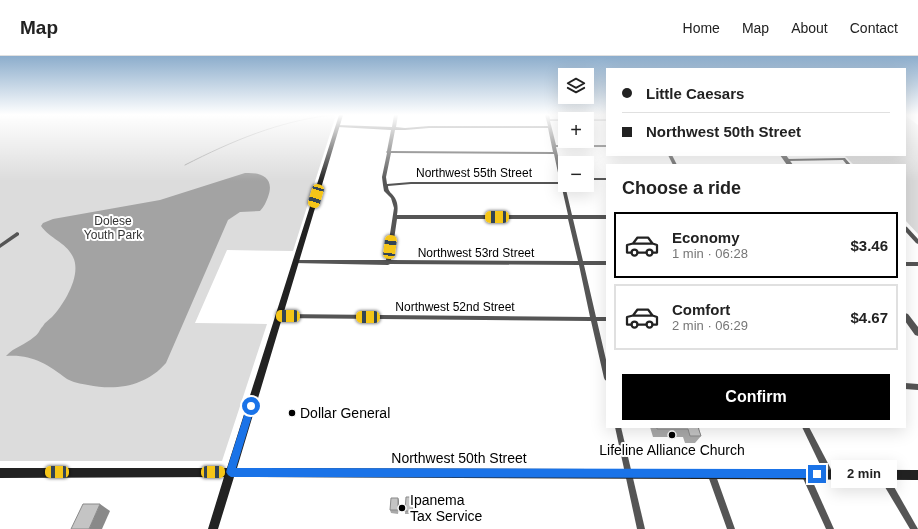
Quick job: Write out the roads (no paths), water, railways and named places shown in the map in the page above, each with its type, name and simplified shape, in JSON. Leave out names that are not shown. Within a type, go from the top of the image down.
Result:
[{"type":"main road","points":[[213,529],[335,137]]},
{"type":"main road","name":"Northwest 50th Street","points":[[0,473],[711,473],[918,475]]},
{"type":"street","points":[[388,262],[396,208],[394,198],[386,191],[384,176],[392,137]]},
{"type":"street","points":[[552,137],[558,161]]},
{"type":"street","points":[[554,146],[606,146]]},
{"type":"street","points":[[388,152],[556,153]]},
{"type":"street","points":[[784,157],[844,159],[848,164]]},
{"type":"street","points":[[594,179],[606,179]]},
{"type":"street","name":"Northwest 55th Street","points":[[385,185],[411,183],[558,180]]},
{"type":"street","points":[[565,192],[606,374]]},
{"type":"street","points":[[394,217],[606,217]]},
{"type":"street","points":[[906,229],[918,242]]},
{"type":"street","points":[[0,246],[17,234]]},
{"type":"street","name":"Northwest 53rd Street","points":[[296,262],[606,263]]},
{"type":"street","points":[[906,264],[918,264]]},
{"type":"street","name":"Northwest 52nd Street","points":[[279,316],[606,319]]},
{"type":"street","points":[[906,318],[918,333]]},
{"type":"street","points":[[906,386],[918,386]]},
{"type":"street","points":[[618,428],[642,529]]},
{"type":"street","points":[[805,428],[828,474]]},
{"type":"street","points":[[711,473],[731,529]]},
{"type":"street","points":[[805,474],[830,529]]},
{"type":"street","points":[[882,474],[914,529]]},
{"type":"waterway","points":[[185,165],[246,137]]},
{"type":"place","name":"Dollar General","points":[[292,413]]},
{"type":"place","name":"Lifeline Alliance Church","points":[[672,435]]},
{"type":"place","name":"Ipanema Tax Service","points":[[402,508]]},
{"type":"park label","name":"Dolese Youth Park","points":[[113,228]]}]
